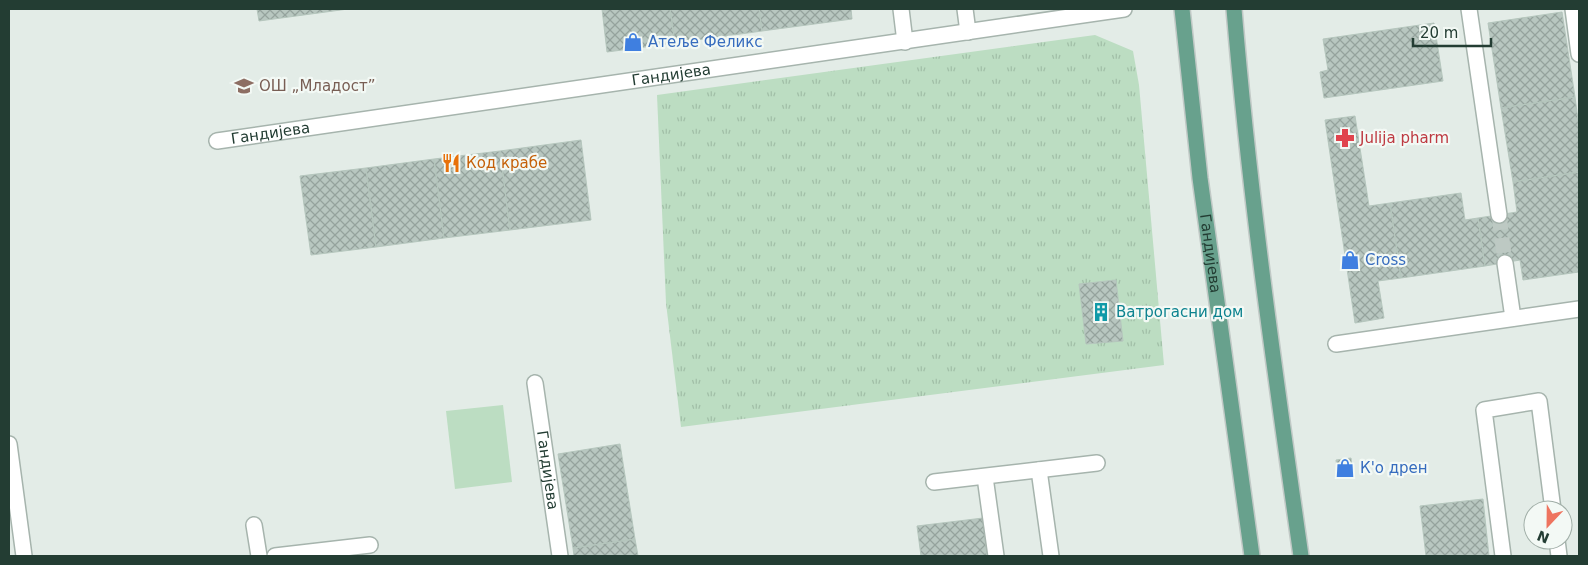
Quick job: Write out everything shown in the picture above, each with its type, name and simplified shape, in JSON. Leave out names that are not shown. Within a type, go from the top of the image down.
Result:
[{"type":"main road","name":"Гандијева","points":[[1182,9],[1204,208],[1252,556]]},
{"type":"main road","points":[[1234,9],[1250,180],[1276,385],[1301,556]]},
{"type":"street","points":[[901,9],[905,42]]},
{"type":"street","points":[[965,9],[968,32]]},
{"type":"street","name":"Гандијева","points":[[217,141],[1124,9]]},
{"type":"street","points":[[1469,9],[1499,215]]},
{"type":"street","points":[[1573,9],[1579,54]]},
{"type":"street","points":[[1505,263],[1513,318]]},
{"type":"street","points":[[1336,344],[1579,309]]},
{"type":"street","name":"Гандијева","points":[[535,383],[560,556]]},
{"type":"street","points":[[1503,556],[1484,410],[1538,401],[1552,500]]},
{"type":"street","points":[[9,444],[24,556]]},
{"type":"street","points":[[934,482],[1096,463]]},
{"type":"street","points":[[1039,470],[1051,556]]},
{"type":"street","points":[[985,477],[996,556]]},
{"type":"street","points":[[254,525],[259,556]]},
{"type":"street","points":[[275,556],[370,545]]},
{"type":"green space","points":[[1095,35],[1133,51],[1139,85],[1164,365],[681,427],[666,303],[657,95]]},
{"type":"green space","points":[[503,405],[512,482],[455,489],[446,411]]},
{"type":"building","points":[[257,9],[348,9],[259,21]]},
{"type":"building","points":[[602,9],[670,9],[675,43],[607,52]]},
{"type":"building","points":[[670,9],[759,9],[762,31],[675,43]]},
{"type":"building","points":[[759,9],[851,9],[852,19],[762,31]]},
{"type":"building","points":[[1562,12],[1575,97],[1501,108],[1488,23]]},
{"type":"building","points":[[1434,23],[1443,81],[1324,98],[1320,72],[1328,70],[1323,39]]},
{"type":"building","points":[[1575,97],[1579,127],[1579,172],[1513,182],[1501,108]]},
{"type":"building","points":[[1355,116],[1369,206],[1390,203],[1401,278],[1378,281],[1384,318],[1355,323],[1325,120]]},
{"type":"building","points":[[581,140],[591,220],[510,230],[500,151]]},
{"type":"building","points":[[500,151],[510,230],[444,238],[434,159]]},
{"type":"building","points":[[434,159],[444,238],[376,247],[366,168]]},
{"type":"building","points":[[366,168],[376,247],[311,255],[300,176]]},
{"type":"building","points":[[1579,172],[1579,272],[1523,280],[1520,260],[1485,266],[1478,218],[1517,212],[1513,182]]},
{"type":"building","points":[[1461,193],[1465,220],[1478,218],[1485,266],[1401,278],[1390,203]]},
{"type":"building","name":"Ватрогасни дом","points":[[1116,280],[1123,341],[1086,344],[1079,284]]},
{"type":"building","points":[[620,444],[635,539],[573,548],[558,454]]},
{"type":"building","name":"К'о дрен","points":[[1351,458],[1353,475],[1338,477],[1336,460]]},
{"type":"building","points":[[1483,499],[1489,556],[1426,556],[1420,506]]},
{"type":"building","points":[[983,518],[987,556],[921,556],[917,526]]},
{"type":"building","points":[[635,539],[638,556],[574,556],[573,548]]},
{"type":"tunnel","points":[[1499,215],[1505,263]]},
{"type":"place","name":"Атеље Феликс","points":[[633,42]]},
{"type":"place","name":"ОШ „Младост”","points":[[244,86]]},
{"type":"place","name":"Julija pharm","points":[[1345,138]]},
{"type":"place","name":"Код крабе","points":[[451,163]]},
{"type":"place","name":"Cross","points":[[1350,260]]},
{"type":"place","name":"Ватрогасни дом","points":[[1101,312]]},
{"type":"place","name":"К'о дрен","points":[[1345,468]]}]
